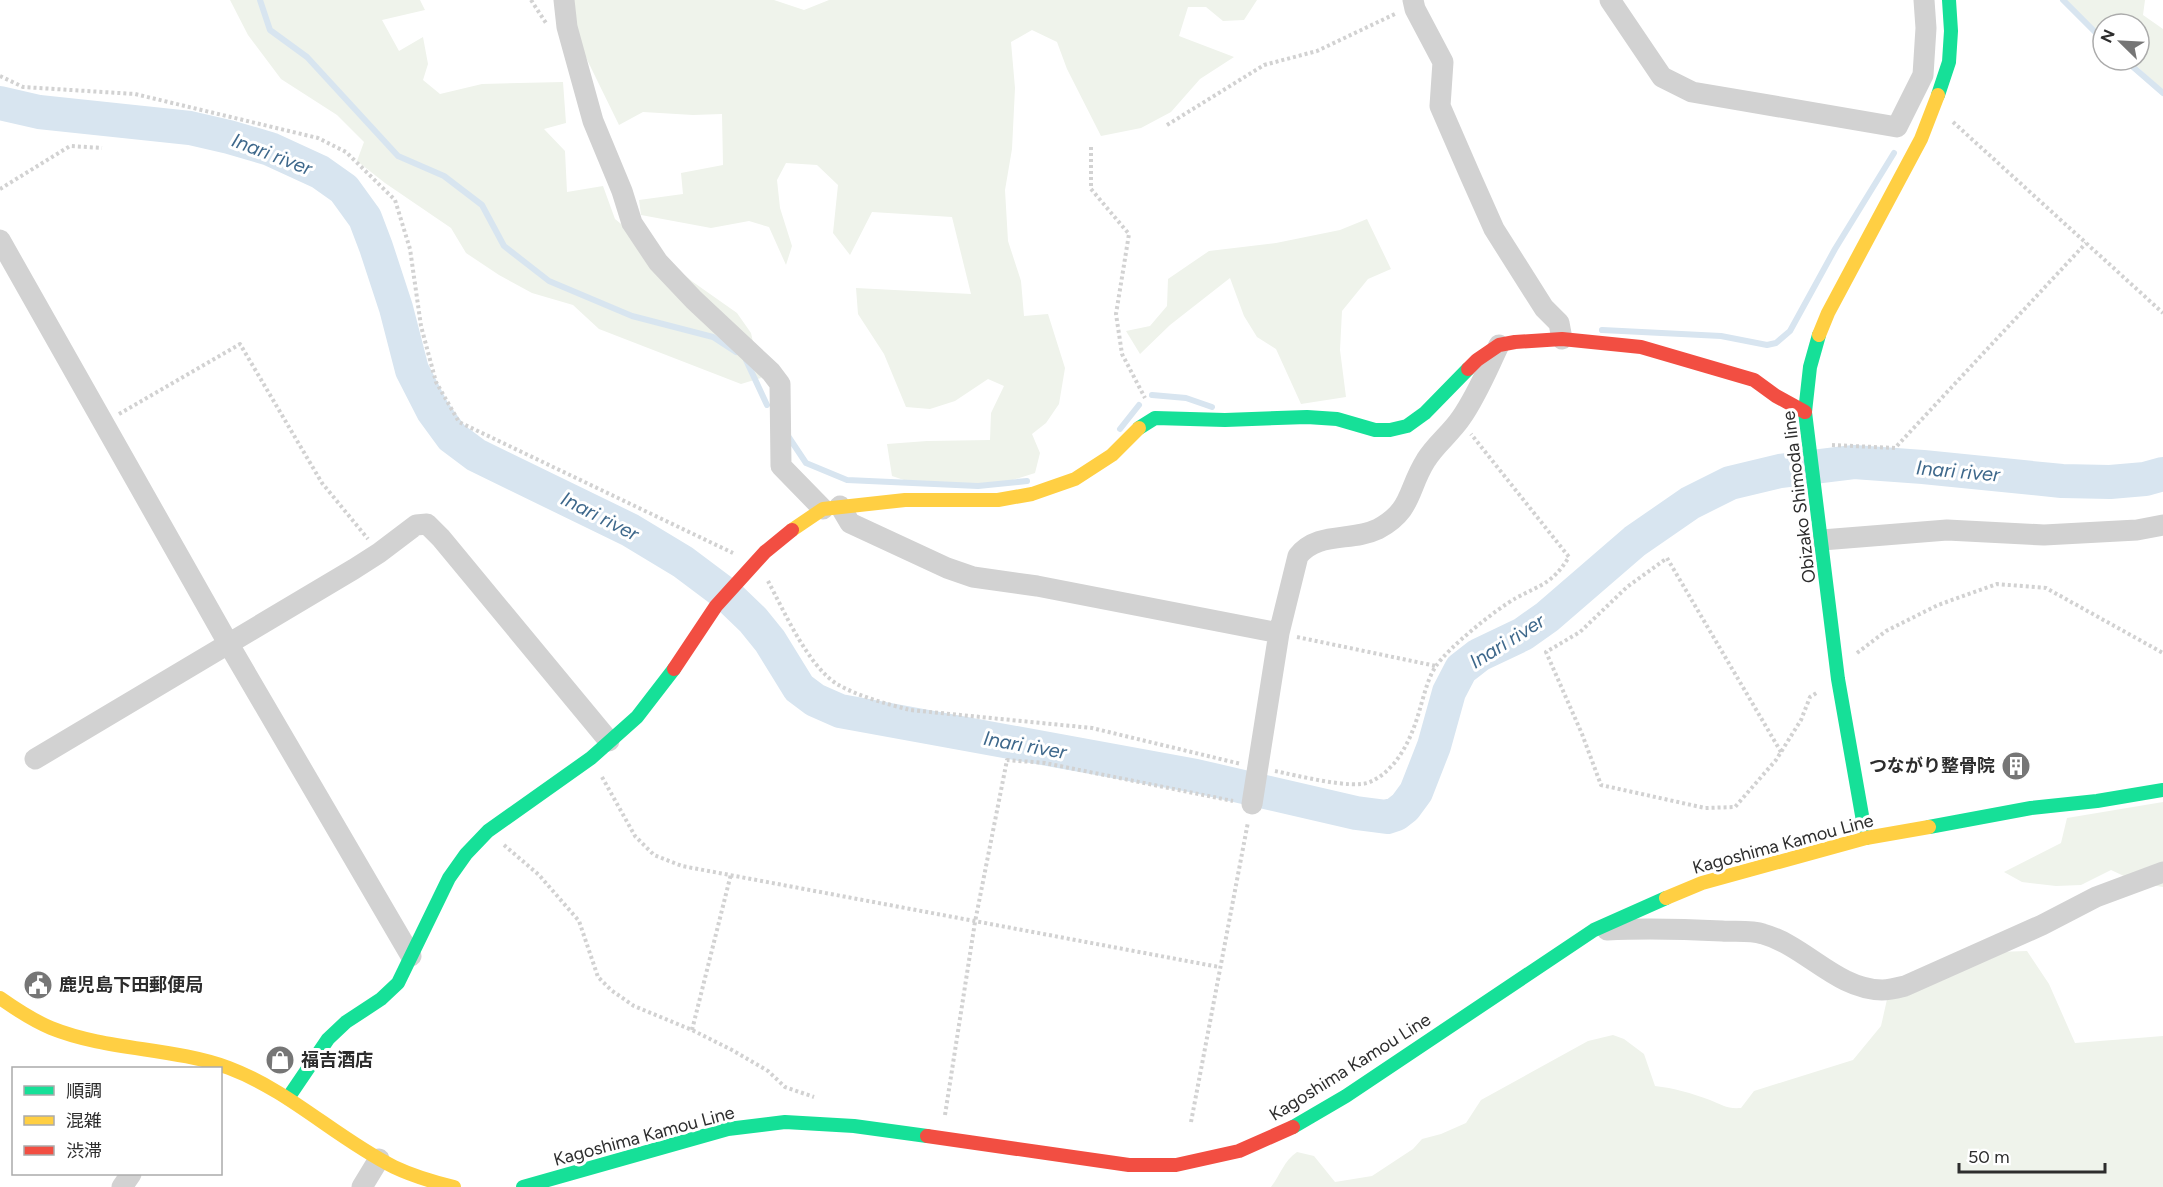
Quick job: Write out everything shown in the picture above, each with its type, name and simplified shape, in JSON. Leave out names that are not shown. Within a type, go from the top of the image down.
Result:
[{"type":"main road","name":"Obizako Shimoda line","points":[[1866,838],[1838,674],[1804,412],[1810,367],[1828,313],[1921,139],[1935,105],[1949,62],[1952,32],[1949,0]]},
{"type":"main road","points":[[288,1098],[328,1039],[346,1022],[381,999],[398,983],[449,878],[466,854],[488,831],[591,758],[637,717],[665,682],[716,606],[765,552],[796,526],[831,507],[905,500],[998,500],[1032,494],[1075,479],[1090,470],[1112,455],[1142,425],[1155,418],[1225,420],[1307,417],[1337,419],[1375,430],[1390,430],[1407,426],[1425,414],[1477,360],[1498,345],[1523,341],[1562,339],[1641,347],[1754,380],[1804,412]]},
{"type":"main road","name":"Kagoshima Kamou Line","points":[[523,1187],[728,1129],[795,1122],[854,1125],[1128,1165],[1176,1165],[1239,1151],[1267,1140],[1310,1118],[1346,1096],[1594,930],[1702,883],[1866,838],[2031,808],[2097,801],[2163,790]]},
{"type":"main road","points":[[0,998],[12,1008],[69,1035],[190,1056],[210,1067]]},
{"type":"main road","points":[[225,1075],[256,1080],[288,1098],[379,1160],[420,1180],[454,1187]]},
{"type":"street","points":[[564,0],[567,27],[593,121],[622,191],[632,223],[658,262],[694,300],[771,372],[780,384],[780,466],[850,524],[947,568],[973,577],[1037,586],[1279,633]]},
{"type":"street","points":[[1610,0],[1662,77],[1692,92],[1897,127],[1923,75],[1926,28],[1924,0]]},
{"type":"street","points":[[1413,2],[1443,62],[1440,106],[1470,175],[1494,229],[1544,309],[1559,323],[1562,339]]},
{"type":"street","points":[[0,240],[228,643],[411,956]]},
{"type":"street","points":[[1252,804],[1279,633],[1298,556],[1317,541],[1359,536],[1378,528],[1402,512],[1426,459],[1460,420],[1477,393],[1498,345]]},
{"type":"street","points":[[35,759],[380,553],[416,525],[427,524],[609,741]]},
{"type":"street","points":[[1822,540],[1947,530],[2044,535],[2137,530],[2163,525]]},
{"type":"street","points":[[1594,930],[1666,928],[1761,933],[1798,950],[1842,979],[1861,987],[1883,990],[1905,986],[2042,925],[2096,897],[2163,872]]},
{"type":"street","points":[[362,1187],[379,1160]]},
{"type":"path","points":[[1167,125],[1264,65],[1317,51],[1413,2]]},
{"type":"path","points":[[1935,105],[2163,313]]},
{"type":"path","points":[[0,189],[70,147],[102,148]]},
{"type":"path","points":[[1091,147],[1092,189],[1129,234],[1116,314],[1122,354],[1155,418]]},
{"type":"path","points":[[1809,449],[1895,448],[2086,243]]},
{"type":"path","points":[[105,422],[240,344],[322,483],[380,553]]},
{"type":"path","points":[[1781,752],[1667,558],[1627,587],[1580,632],[1546,652],[1582,734],[1601,785],[1705,808],[1735,807],[1781,752],[1800,720],[1810,697],[1886,631],[1938,605],[1997,585],[2046,588],[2163,653]]},
{"type":"path","points":[[1279,633],[1436,666]]},
{"type":"path","points":[[591,758],[635,836],[654,855],[682,866],[1219,967]]},
{"type":"path","points":[[941,1138],[975,922],[1007,760],[1045,763],[1252,804],[1191,1122]]},
{"type":"path","points":[[488,831],[539,875],[579,921],[598,977],[611,990],[634,1006],[692,1030],[768,1071],[785,1087],[818,1098]]},
{"type":"path","points":[[692,1030],[731,874]]},
{"type":"shaded area","points":[[230,0],[420,0],[425,10],[382,20],[399,51],[423,37],[428,64],[423,80],[440,94],[482,84],[563,82],[566,123],[544,129],[565,151],[567,192],[603,186],[615,219],[693,282],[737,313],[751,333],[761,378],[741,384],[599,329],[573,305],[532,293],[466,253],[451,228],[357,161],[364,142],[337,115],[281,79],[248,35]]},
{"type":"shaded area","points":[[570,0],[774,0],[804,10],[829,0],[1257,0],[1244,20],[1223,21],[1206,7],[1188,7],[1179,36],[1234,57],[1200,79],[1171,112],[1141,128],[1101,136],[1067,69],[1057,42],[1032,30],[1011,42],[1015,88],[1012,149],[1005,190],[1008,241],[1021,281],[1024,316],[1048,314],[1065,368],[1059,404],[1046,423],[1032,434],[1040,453],[1035,473],[1006,482],[922,486],[892,476],[887,444],[990,440],[991,413],[1004,386],[988,379],[955,401],[930,409],[906,407],[884,354],[858,314],[856,288],[971,294],[952,217],[872,212],[850,255],[833,233],[838,185],[817,165],[786,163],[777,180],[780,208],[792,246],[786,265],[769,227],[749,221],[711,228],[641,215],[639,200],[683,194],[681,173],[723,165],[722,114],[643,112],[619,125],[572,29]]},
{"type":"shaded area","points":[[2060,0],[2145,0],[2143,12],[2091,12],[2091,26]]},
{"type":"shaded area","points":[[2151,21],[2163,29],[2163,90],[2143,72],[2151,72]]},
{"type":"shaded area","points":[[1367,219],[1391,269],[1368,279],[1342,311],[1340,350],[1346,397],[1301,404],[1276,349],[1257,337],[1244,316],[1230,278],[1170,325],[1140,354],[1126,331],[1150,326],[1167,306],[1168,279],[1209,251],[1276,243],[1340,230]]},
{"type":"shaded area","points":[[2163,802],[2163,887],[2139,883],[2111,870],[2081,885],[2056,886],[2022,882],[2004,872],[2061,843],[2067,818]]},
{"type":"shaded area","points":[[2027,951],[2049,984],[2075,1043],[2163,1036],[2163,1187],[1271,1187],[1285,1164],[1297,1152],[1314,1156],[1335,1182],[1372,1176],[1413,1149],[1422,1139],[1466,1123],[1481,1100],[1588,1041],[1613,1035],[1624,1039],[1644,1054],[1655,1086],[1689,1093],[1728,1107],[1741,1108],[1754,1091],[1853,1060],[1881,1026],[1888,995],[1997,952]]},
{"type":"waterway","points":[[260,0],[270,30],[307,57],[398,156],[444,176],[482,205],[504,246],[549,281],[632,316],[713,337],[736,352]]},
{"type":"waterway","points":[[2063,0],[2091,28]]},
{"type":"waterway","points":[[2139,72],[2163,93]]},
{"type":"waterway","name":"Inari river","points":[[0,103],[39,112],[190,128],[229,137],[270,149],[320,172],[344,189],[365,218],[376,247],[396,308],[412,370],[433,411],[452,437],[476,455],[630,530],[683,562],[727,595],[753,620],[770,641],[799,688],[815,700],[840,711],[1196,776],[1356,813],[1387,817],[1396,814],[1405,807],[1416,792],[1434,746],[1449,692],[1461,669],[1479,655],[1523,634],[1547,617],[1635,541],[1690,503],[1730,483],[1780,471],[1854,462],[2062,481],[2110,482],[2145,479],[2163,474]]},
{"type":"waterway","points":[[1602,330],[1721,336],[1767,345],[1776,343],[1790,331],[1835,249],[1894,153]]},
{"type":"waterway","points":[[746,360],[767,405]]},
{"type":"waterway","points":[[1152,395],[1186,398],[1212,407]]},
{"type":"waterway","points":[[1120,429],[1139,405]]},
{"type":"waterway","points":[[788,436],[806,463],[847,480],[978,486],[1027,481]]},
{"type":"traffic: fast","points":[[1938,95],[1949,62],[1951,31],[1949,0]]},
{"type":"traffic: fast","points":[[1819,335],[1810,367],[1805,412],[1838,679],[1866,838]]},
{"type":"traffic: fast","points":[[1139,428],[1155,418],[1225,420],[1307,417],[1337,419],[1375,430],[1390,430],[1407,426],[1425,413],[1468,369]]},
{"type":"traffic: fast","points":[[288,1098],[328,1039],[346,1022],[381,999],[398,983],[449,878],[466,854],[488,831],[591,758],[637,717],[674,669]]},
{"type":"traffic: fast","points":[[1929,827],[2031,808],[2097,801],[2163,790]]},
{"type":"traffic: fast","points":[[1293,1127],[1346,1096],[1594,930],[1666,898]]},
{"type":"traffic: fast","points":[[523,1187],[728,1129],[785,1122],[854,1126],[927,1136]]},
{"type":"traffic: slow","points":[[1819,335],[1828,313],[1921,139],[1938,95]]},
{"type":"traffic: slow","points":[[792,530],[823,509],[905,500],[998,500],[1032,494],[1075,479],[1112,455],[1139,428]]},
{"type":"traffic: slow","points":[[1666,898],[1702,883],[1866,838],[1929,827]]},
{"type":"traffic: slow","points":[[0,998],[37,1022],[73,1035],[95,1041],[185,1056],[229,1068],[272,1089],[352,1143],[394,1167],[454,1187]]},
{"type":"traffic: jam","points":[[1468,369],[1499,345],[1515,342],[1562,339],[1641,347],[1754,380],[1776,396],[1805,412]]},
{"type":"traffic: jam","points":[[674,669],[716,606],[765,552],[792,530]]},
{"type":"traffic: jam","points":[[927,1136],[1129,1165],[1176,1165],[1239,1151],[1293,1127]]},
{"type":"place","name":"つながり整骨院","points":[[2016,766]]},
{"type":"place","name":"鹿児島下田郵便局","points":[[38,985]]},
{"type":"place","name":"福吉酒店","points":[[280,1060]]}]
